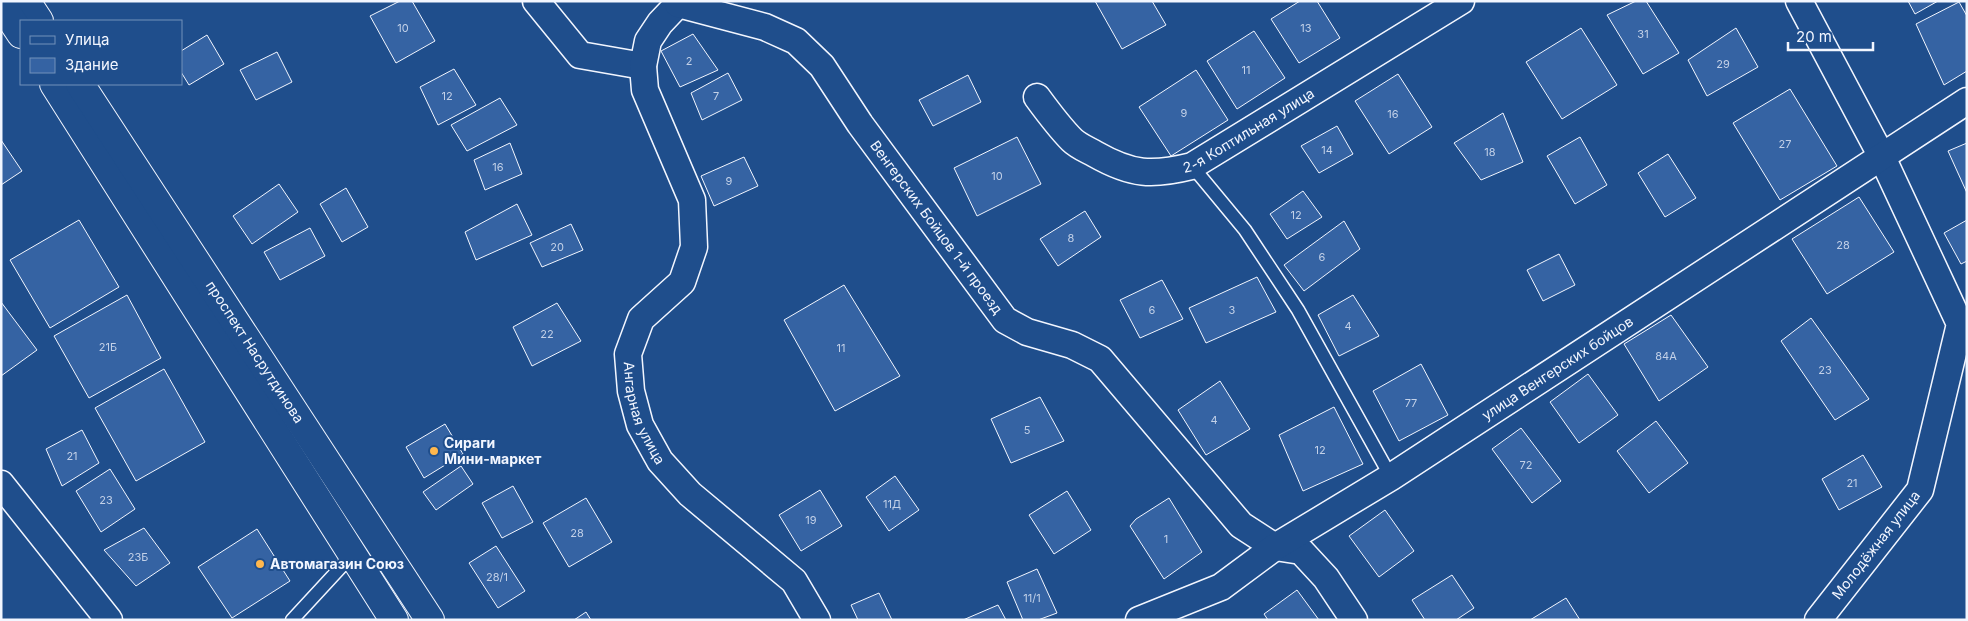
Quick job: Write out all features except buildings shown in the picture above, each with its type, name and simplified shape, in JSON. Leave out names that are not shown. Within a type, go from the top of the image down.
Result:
[{"type":"main road","points":[[26,1],[38,20]]},
{"type":"main road","points":[[1,4],[20,32]]},
{"type":"main road","name":"проспект Насрутдинова","points":[[55,85],[394,620]]},
{"type":"main road","name":"проспект Насрутдинова","points":[[81,85],[430,620]]},
{"type":"street","points":[[536,1],[580,55],[643,66]]},
{"type":"street","name":"2-я Коптильная улица","points":[[1037,98],[1074,142],[1105,160],[1139,172],[1168,172],[1192,166],[1462,1]]},
{"type":"street","name":"Молодёжная улица","points":[[1799,1],[1882,157],[1960,324],[1920,490],[1818,620]]},
{"type":"street","name":"Ангарная улица","points":[[677,3],[648,41],[643,66],[645,90],[692,200],[694,248],[682,282],[642,319],[628,354],[631,391],[640,425],[660,462],[690,494],[794,581],[818,620]]},
{"type":"street","name":"Венгерских Бойцов 1-й проезд","points":[[677,3],[765,27],[796,41],[822,66],[860,124],[1005,320],[1027,332],[1072,344],[1100,359],[1241,525],[1275,547]]},
{"type":"street","name":"улица Венгерских бойцов","points":[[1140,620],[1221,587],[1275,547],[1391,477],[1967,101]]},
{"type":"street","points":[[1,484],[109,620]]},
{"type":"street","points":[[1275,547],[1301,551],[1326,578],[1354,620]]},
{"type":"lane","points":[[1192,166],[1245,230],[1298,310],[1391,477]]},
{"type":"lane","points":[[292,620],[334,576],[351,555],[377,539]]},
{"type":"place","name":"Сираги Мини-маркет","points":[[434,451]]},
{"type":"place","name":"Автомагазин Союз","points":[[260,564]]}]
